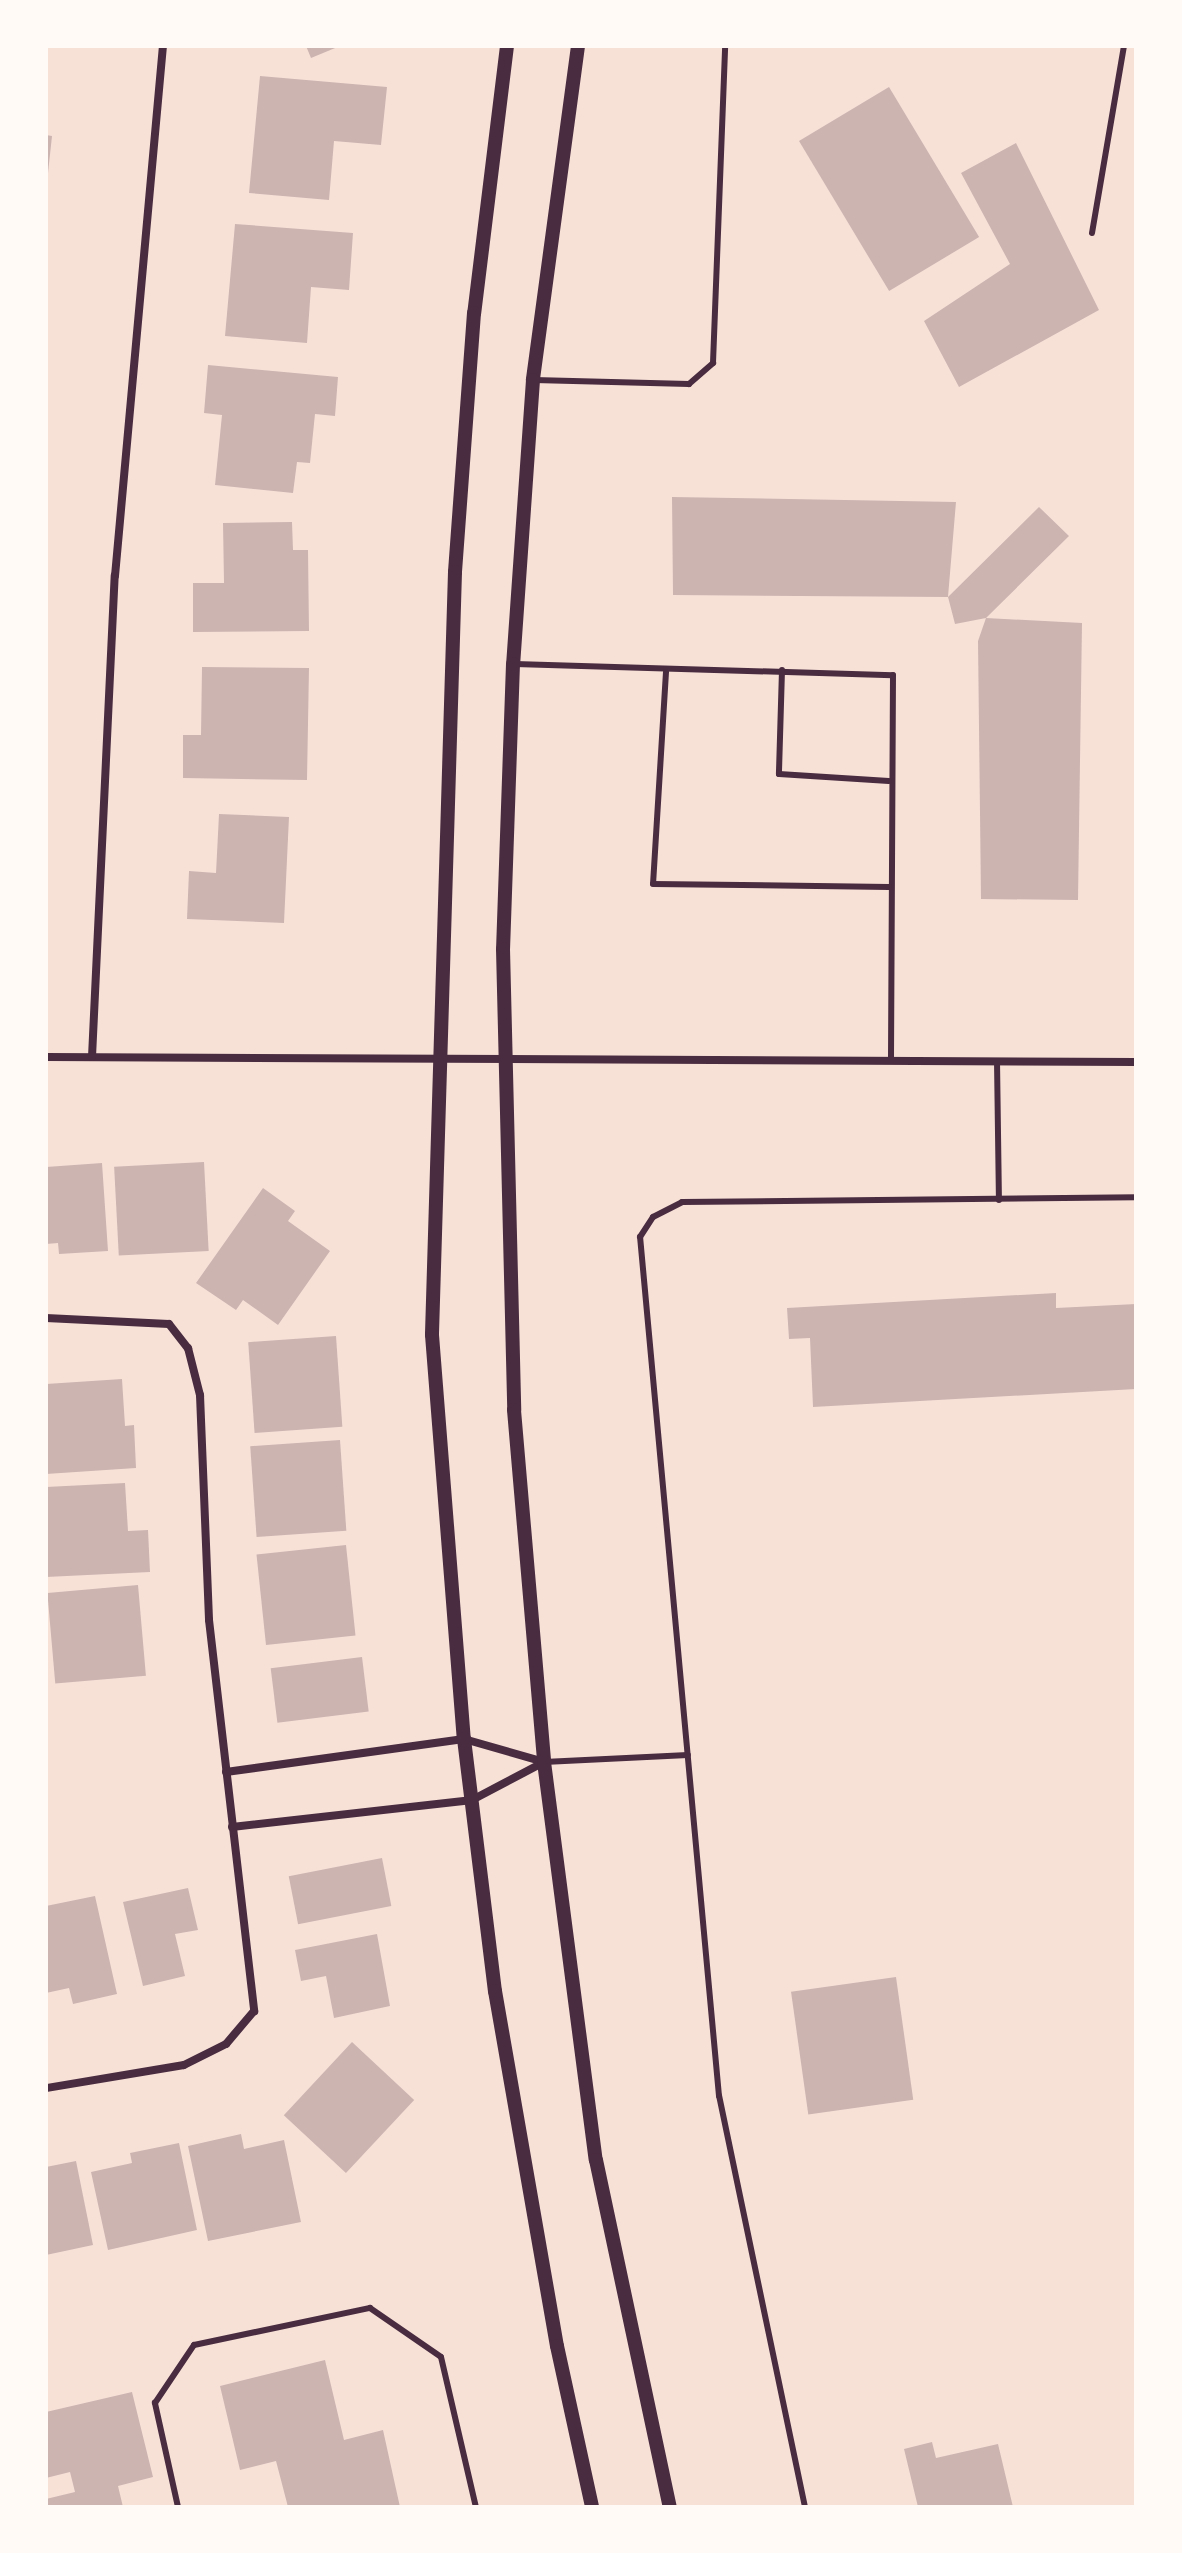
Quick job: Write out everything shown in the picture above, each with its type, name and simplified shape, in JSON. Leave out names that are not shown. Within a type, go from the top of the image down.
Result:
[{"type":"street","points":[[92,1057],[115,576],[163,46]]},
{"type":"street","points":[[507,46],[474,313],[455,572],[432,1335],[464,1739],[495,1991],[557,2346],[592,2507]]},
{"type":"street","points":[[578,46],[533,380],[513,664],[503,949],[514,1410],[544,1762],[596,2160],[670,2507]]},
{"type":"street","points":[[46,1057],[1136,1062]]},
{"type":"street","points":[[46,1318],[169,1324],[188,1348],[200,1395],[209,1620],[254,2011],[226,2044],[184,2065],[46,2088]]},
{"type":"street","points":[[226,1772],[464,1739],[544,1762]]},
{"type":"street","points":[[232,1827],[472,1800],[544,1762]]},
{"type":"lane","points":[[533,380],[689,384],[713,363],[725,46]]},
{"type":"lane","points":[[1092,233],[1124,46]]},
{"type":"lane","points":[[513,664],[666,672],[782,670],[893,675],[889,781],[891,1061]]},
{"type":"lane","points":[[782,670],[779,774],[889,781]]},
{"type":"lane","points":[[666,672],[653,884],[889,887]]},
{"type":"lane","points":[[997,1061],[999,1200]]},
{"type":"lane","points":[[805,2507],[719,2096],[640,1237],[653,1217],[682,1202],[1136,1197]]},
{"type":"lane","points":[[544,1762],[688,1755]]},
{"type":"lane","points":[[178,2507],[155,2403],[194,2345],[370,2308],[441,2357],[476,2507]]},
{"type":"building","points":[[306,46],[340,46],[311,58]]},
{"type":"building","points":[[260,76],[387,87],[381,145],[334,141],[329,200],[249,193]]},
{"type":"building","points":[[889,87],[979,237],[889,291],[799,141]]},
{"type":"building","points":[[46,135],[52,136],[48,173],[46,173]]},
{"type":"building","points":[[1016,143],[1099,310],[959,387],[924,321],[1010,264],[961,173]]},
{"type":"building","points":[[235,224],[353,233],[349,290],[311,287],[307,343],[225,336]]},
{"type":"building","points":[[208,365],[338,377],[335,416],[315,414],[310,463],[297,462],[293,493],[215,485],[222,415],[204,413]]},
{"type":"building","points":[[672,497],[956,502],[948,597],[673,595]]},
{"type":"building","points":[[1039,507],[1069,536],[986,618],[955,624],[948,597]]},
{"type":"building","points":[[292,522],[293,550],[308,550],[309,631],[193,632],[193,583],[224,583],[223,523]]},
{"type":"building","points":[[986,618],[1082,623],[1078,900],[981,899],[978,641]]},
{"type":"building","points":[[202,667],[309,668],[307,780],[183,778],[183,735],[201,735]]},
{"type":"building","points":[[219,814],[289,817],[284,923],[187,919],[189,871],[216,873]]},
{"type":"building","points":[[204,1162],[209,1251],[119,1256],[114,1167]]},
{"type":"building","points":[[102,1163],[108,1251],[59,1254],[58,1243],[46,1244],[46,1167]]},
{"type":"building","points":[[263,1188],[295,1211],[288,1221],[330,1251],[278,1325],[243,1300],[236,1310],[196,1283]]},
{"type":"building","points":[[1056,1293],[1056,1308],[1136,1304],[1136,1389],[813,1407],[810,1338],[789,1339],[787,1308]]},
{"type":"building","points":[[336,1336],[342,1427],[255,1433],[248,1342]]},
{"type":"building","points":[[122,1379],[125,1426],[134,1425],[136,1468],[46,1474],[46,1384]]},
{"type":"building","points":[[340,1440],[346,1531],[257,1537],[250,1446]]},
{"type":"building","points":[[125,1483],[128,1531],[148,1530],[150,1572],[46,1577],[46,1487]]},
{"type":"building","points":[[346,1545],[356,1636],[266,1645],[256,1554]]},
{"type":"building","points":[[138,1585],[146,1676],[55,1684],[47,1593]]},
{"type":"building","points":[[362,1657],[369,1712],[277,1723],[271,1668]]},
{"type":"building","points":[[382,1858],[391,1906],[298,1924],[289,1876]]},
{"type":"building","points":[[188,1888],[198,1930],[175,1934],[185,1976],[143,1986],[123,1902]]},
{"type":"building","points":[[95,1896],[117,1994],[73,2004],[69,1988],[46,1993],[46,1906]]},
{"type":"building","points":[[377,1934],[390,2006],[334,2018],[326,1976],[301,1981],[295,1950]]},
{"type":"building","points":[[896,1977],[913,2100],[808,2115],[791,1992]]},
{"type":"building","points":[[352,2042],[414,2100],[346,2173],[284,2115]]},
{"type":"building","points":[[241,2134],[244,2149],[284,2140],[301,2222],[208,2241],[188,2146]]},
{"type":"building","points":[[179,2143],[197,2230],[108,2250],[91,2172],[132,2163],[130,2153]]},
{"type":"building","points":[[76,2161],[93,2245],[46,2255],[46,2167]]},
{"type":"building","points":[[325,2360],[344,2440],[383,2430],[400,2507],[288,2507],[276,2461],[240,2470],[220,2386]]},
{"type":"building","points":[[132,2392],[153,2477],[118,2486],[123,2507],[46,2507],[46,2499],[75,2492],[70,2472],[46,2478],[46,2412]]},
{"type":"building","points":[[932,2442],[936,2458],[998,2444],[1013,2507],[918,2507],[904,2449]]}]
